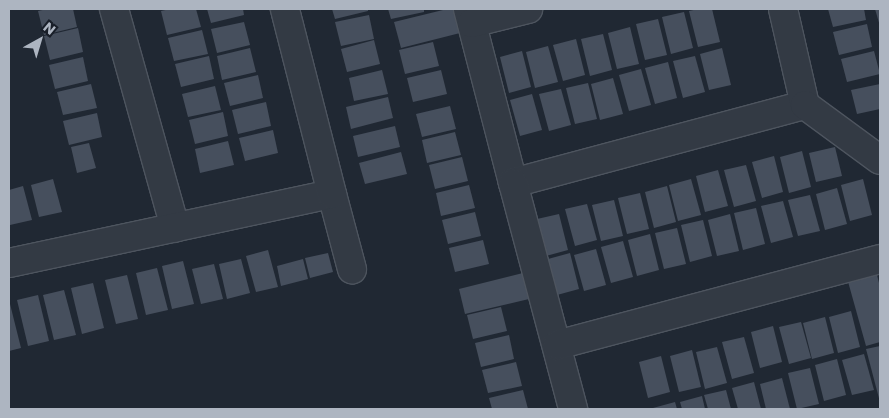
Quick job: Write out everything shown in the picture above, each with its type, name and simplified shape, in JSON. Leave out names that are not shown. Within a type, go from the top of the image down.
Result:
[{"type":"lane","points":[[114,9],[175,228]]},
{"type":"lane","points":[[284,9],[352,269]]},
{"type":"lane","points":[[528,9],[470,16],[573,409]]},
{"type":"lane","points":[[783,9],[805,104],[880,160]]},
{"type":"lane","points":[[513,183],[805,104]]},
{"type":"lane","points":[[9,262],[332,194]]},
{"type":"lane","points":[[557,345],[880,259]]},
{"type":"building","points":[[73,9],[77,27],[44,35],[38,11]]},
{"type":"building","points":[[196,9],[201,27],[167,35],[161,11]]},
{"type":"building","points":[[207,9],[243,9],[244,15],[211,23]]},
{"type":"building","points":[[332,9],[368,9],[368,11],[335,19]]},
{"type":"building","points":[[388,9],[424,9],[424,12],[391,19]]},
{"type":"building","points":[[447,9],[458,9],[464,32],[401,48],[394,22]]},
{"type":"building","points":[[712,9],[720,42],[698,47],[689,11]]},
{"type":"building","points":[[828,9],[864,9],[866,20],[833,27]]},
{"type":"building","points":[[875,9],[880,9],[880,26]]},
{"type":"building","points":[[684,12],[693,48],[671,54],[662,17]]},
{"type":"building","points":[[369,15],[374,39],[341,46],[335,22]]},
{"type":"building","points":[[658,19],[667,55],[645,60],[636,24]]},
{"type":"building","points":[[244,22],[250,45],[217,53],[211,29]]},
{"type":"building","points":[[867,24],[872,47],[839,55],[833,32]]},
{"type":"building","points":[[630,27],[639,64],[617,69],[608,33]]},
{"type":"building","points":[[78,28],[83,52],[50,60],[44,36]]},
{"type":"building","points":[[202,30],[208,54],[174,61],[168,38]]},
{"type":"building","points":[[603,34],[612,70],[590,76],[581,39]]},
{"type":"building","points":[[576,39],[585,75],[563,81],[553,45]]},
{"type":"building","points":[[374,40],[380,64],[347,72],[341,49]]},
{"type":"building","points":[[433,42],[439,66],[405,74],[399,50]]},
{"type":"building","points":[[548,46],[558,82],[535,88],[526,52]]},
{"type":"building","points":[[250,48],[256,72],[222,80],[217,56]]},
{"type":"building","points":[[722,48],[731,85],[709,90],[700,54]]},
{"type":"building","points":[[522,51],[531,87],[509,93],[500,57]]},
{"type":"building","points":[[874,51],[880,74],[847,82],[841,59]]},
{"type":"building","points":[[209,56],[214,79],[181,87],[175,64]]},
{"type":"building","points":[[695,56],[705,92],[683,98],[673,61]]},
{"type":"building","points":[[83,57],[88,81],[55,89],[49,65]]},
{"type":"building","points":[[668,62],[677,98],[655,104],[645,68]]},
{"type":"building","points":[[641,69],[651,105],[629,111],[619,75]]},
{"type":"building","points":[[382,70],[388,94],[354,101],[349,78]]},
{"type":"building","points":[[441,70],[447,94],[413,102],[407,78]]},
{"type":"building","points":[[258,75],[263,98],[230,106],[224,83]]},
{"type":"building","points":[[613,78],[623,114],[600,120],[591,84]]},
{"type":"building","points":[[588,83],[597,119],[575,124],[566,88]]},
{"type":"building","points":[[91,84],[97,108],[63,115],[57,92]]},
{"type":"building","points":[[880,84],[880,109],[857,114],[851,90]]},
{"type":"building","points":[[215,86],[221,110],[188,117],[182,94]]},
{"type":"building","points":[[561,89],[571,125],[549,131],[539,94]]},
{"type":"building","points":[[532,94],[542,130],[520,136],[510,100]]},
{"type":"building","points":[[388,97],[393,118],[351,129],[346,107]]},
{"type":"building","points":[[266,102],[271,126],[238,134],[232,110]]},
{"type":"building","points":[[450,106],[456,129],[422,137],[416,114]]},
{"type":"building","points":[[223,112],[228,136],[195,144],[189,120]]},
{"type":"building","points":[[97,113],[102,137],[69,145],[63,121]]},
{"type":"building","points":[[395,126],[400,147],[358,157],[353,136]]},
{"type":"building","points":[[273,130],[278,153],[245,161],[239,138]]},
{"type":"building","points":[[455,132],[461,155],[427,163],[422,140]]},
{"type":"building","points":[[228,141],[234,165],[200,173],[195,149]]},
{"type":"building","points":[[89,143],[96,168],[77,173],[71,147]]},
{"type":"building","points":[[835,147],[842,176],[816,182],[809,153]]},
{"type":"building","points":[[802,151],[811,187],[789,193],[780,157]]},
{"type":"building","points":[[401,152],[407,174],[365,184],[359,163]]},
{"type":"building","points":[[774,156],[783,192],[762,198],[752,162]]},
{"type":"building","points":[[462,157],[468,181],[435,189],[429,165]]},
{"type":"building","points":[[746,165],[756,201],[734,207],[724,170]]},
{"type":"building","points":[[718,170],[728,206],[705,212],[696,176]]},
{"type":"building","points":[[53,179],[62,212],[39,217],[31,185]]},
{"type":"building","points":[[691,179],[701,215],[678,221],[669,185]]},
{"type":"building","points":[[863,179],[872,215],[850,221],[841,185]]},
{"type":"building","points":[[469,185],[475,208],[441,216],[436,193]]},
{"type":"building","points":[[23,186],[32,220],[10,225],[9,190]]},
{"type":"building","points":[[667,186],[676,222],[654,228],[645,192]]},
{"type":"building","points":[[837,188],[847,224],[825,230],[816,194]]},
{"type":"building","points":[[640,193],[649,229],[627,234],[618,198]]},
{"type":"building","points":[[810,195],[820,231],[798,236],[788,200]]},
{"type":"building","points":[[614,200],[623,236],[601,241],[592,205]]},
{"type":"building","points":[[783,201],[793,237],[771,243],[761,206]]},
{"type":"building","points":[[587,204],[597,240],[575,246],[565,209]]},
{"type":"building","points":[[756,208],[765,244],[743,250],[734,213]]},
{"type":"building","points":[[475,212],[481,236],[448,244],[442,220]]},
{"type":"building","points":[[559,214],[568,250],[546,256],[537,219]]},
{"type":"building","points":[[730,214],[739,251],[717,256],[708,220]]},
{"type":"building","points":[[703,220],[712,256],[690,262],[681,225]]},
{"type":"building","points":[[677,228],[686,264],[664,269],[655,233]]},
{"type":"building","points":[[650,234],[659,270],[637,276],[628,240]]},
{"type":"building","points":[[483,240],[489,264],[455,272],[449,248]]},
{"type":"building","points":[[623,241],[633,277],[611,283],[601,247]]},
{"type":"building","points":[[596,249],[606,285],[584,291],[574,255]]},
{"type":"building","points":[[268,250],[278,287],[256,292],[246,256]]},
{"type":"building","points":[[328,253],[333,272],[310,278],[305,258]]},
{"type":"building","points":[[570,253],[579,289],[557,295],[548,259]]},
{"type":"building","points":[[241,259],[250,293],[227,299],[219,264]]},
{"type":"building","points":[[303,259],[308,279],[281,286],[277,266]]},
{"type":"building","points":[[183,261],[194,304],[172,309],[162,266]]},
{"type":"building","points":[[214,264],[223,299],[201,304],[192,269]]},
{"type":"building","points":[[157,268],[168,310],[146,315],[136,273]]},
{"type":"building","points":[[876,271],[880,287],[880,342],[866,346],[847,278]]},
{"type":"building","points":[[523,273],[529,299],[465,314],[459,289]]},
{"type":"building","points":[[127,275],[138,319],[116,324],[105,280]]},
{"type":"building","points":[[93,283],[104,328],[82,334],[71,288]]},
{"type":"building","points":[[64,290],[76,335],[54,340],[43,295]]},
{"type":"building","points":[[38,295],[49,341],[28,346],[17,300]]},
{"type":"building","points":[[9,300],[21,348],[9,351]]},
{"type":"building","points":[[501,307],[507,331],[473,339],[467,315]]},
{"type":"building","points":[[851,311],[860,347],[838,353],[829,317]]},
{"type":"building","points":[[825,317],[834,353],[812,359],[803,323]]},
{"type":"building","points":[[801,322],[811,358],[789,364],[779,327]]},
{"type":"building","points":[[773,326],[782,362],[760,368],[751,332]]},
{"type":"building","points":[[509,335],[514,359],[481,367],[475,343]]},
{"type":"building","points":[[744,337],[754,373],[732,379],[722,342]]},
{"type":"building","points":[[880,346],[880,402],[866,349]]},
{"type":"building","points":[[717,347],[727,383],[705,389],[696,352]]},
{"type":"building","points":[[692,350],[701,387],[679,392],[670,356]]},
{"type":"building","points":[[864,354],[874,390],[852,395],[842,360]]},
{"type":"building","points":[[661,356],[670,392],[648,398],[639,362]]},
{"type":"building","points":[[837,359],[846,395],[824,401],[815,365]]},
{"type":"building","points":[[516,362],[522,386],[488,393],[482,370]]},
{"type":"building","points":[[810,368],[819,404],[797,409],[788,373]]},
{"type":"building","points":[[782,378],[790,409],[766,409],[760,384]]},
{"type":"building","points":[[754,382],[761,409],[738,409],[732,388]]},
{"type":"building","points":[[523,390],[528,409],[492,409],[489,398]]},
{"type":"building","points":[[726,390],[731,409],[708,409],[704,395]]},
{"type":"building","points":[[702,396],[705,409],[682,409],[680,402]]},
{"type":"building","points":[[675,402],[677,409],[653,408]]}]
